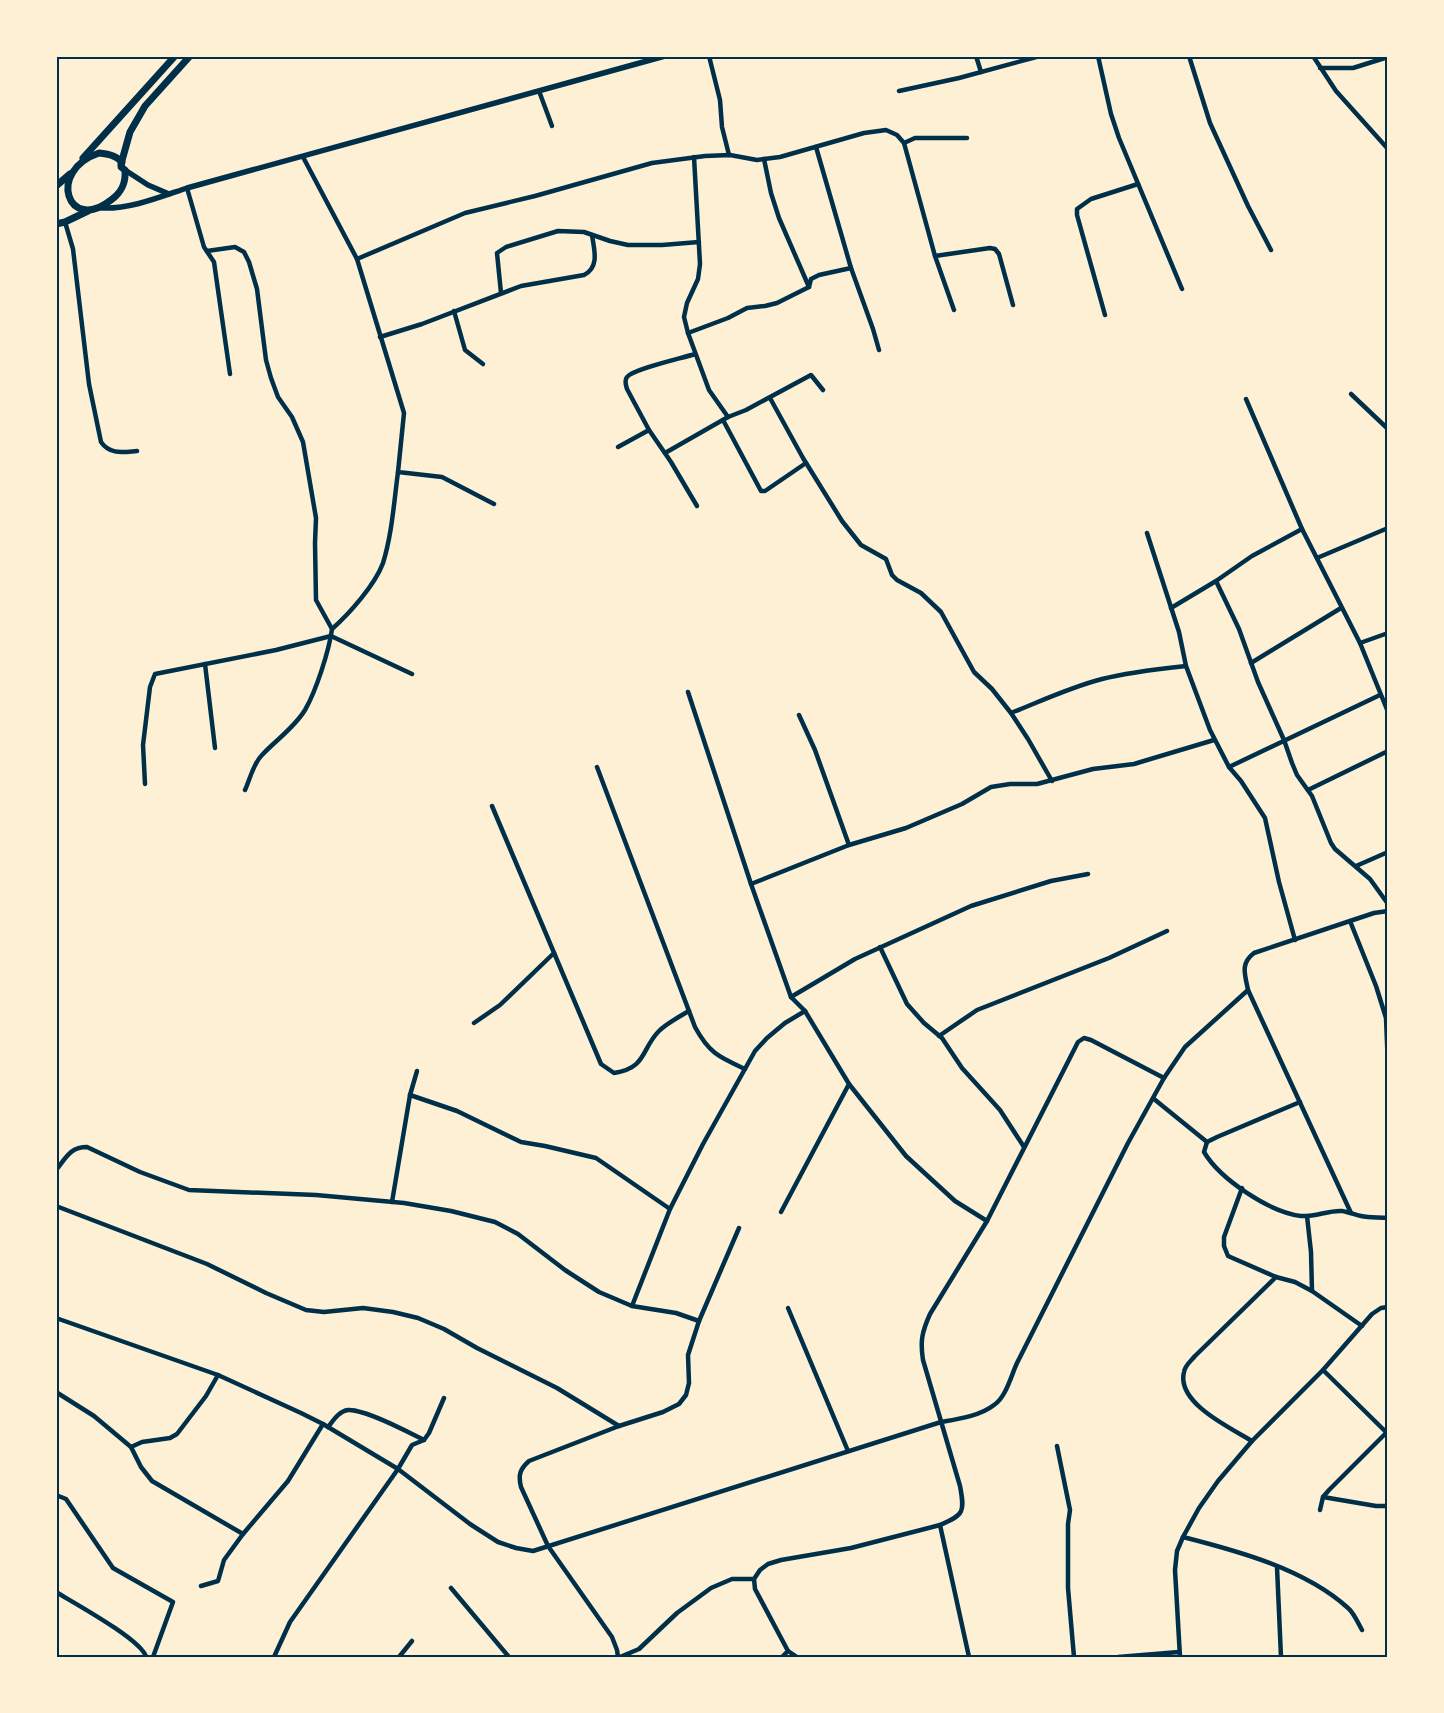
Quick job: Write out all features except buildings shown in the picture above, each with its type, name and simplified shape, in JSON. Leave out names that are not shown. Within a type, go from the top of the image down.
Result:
[{"type":"highway","points":[[56,186],[71,174],[175,56]]},
{"type":"highway","points":[[123,168],[130,132],[137,119],[190,56]]},
{"type":"highway","points":[[56,224],[65,222],[88,211],[102,208],[115,197],[123,187],[126,179],[122,162],[117,157],[109,154],[99,153],[79,163]]},
{"type":"highway","points":[[71,174],[68,194],[72,202],[79,208],[88,211]]},
{"type":"main road","points":[[102,208],[117,209],[665,56]]},
{"type":"main road","points":[[123,168],[148,185],[169,194]]},
{"type":"street","points":[[709,56],[720,100],[722,127],[729,155]]},
{"type":"street","points":[[976,56],[981,72]]},
{"type":"street","points":[[899,91],[1040,56]]},
{"type":"street","points":[[1098,56],[1111,114],[1119,138],[1167,249],[1182,289]]},
{"type":"street","points":[[1189,56],[1210,123],[1248,206],[1271,250]]},
{"type":"street","points":[[1313,56],[1336,91],[1388,149]]},
{"type":"street","points":[[1320,68],[1353,68],[1388,57]]},
{"type":"street","points":[[539,91],[552,126]]},
{"type":"street","points":[[357,259],[465,213],[536,196],[652,163],[694,157],[729,155],[757,160],[780,157],[864,133],[886,130],[897,135],[904,143],[935,256],[954,310]]},
{"type":"street","points":[[904,143],[915,138],[967,138]]},
{"type":"street","points":[[816,147],[851,268],[879,350]]},
{"type":"street","points":[[303,157],[357,259],[404,413],[392,522],[382,564],[374,579],[350,612],[332,629]]},
{"type":"street","points":[[694,157],[700,264],[698,278],[687,304],[684,317],[695,354],[709,390],[761,491],[765,491],[806,463]]},
{"type":"street","points":[[764,159],[771,193],[779,218],[809,287]]},
{"type":"street","points":[[1105,315],[1077,215],[1077,209],[1091,199],[1138,184]]},
{"type":"street","points":[[187,188],[207,251],[214,262],[230,374]]},
{"type":"street","points":[[65,222],[73,249],[89,384],[101,442],[106,448],[115,452],[137,451]]},
{"type":"street","points":[[501,294],[497,259],[497,254],[500,250],[558,231],[584,232],[610,242],[628,245],[699,242]]},
{"type":"street","points":[[380,337],[422,324],[521,286],[566,279],[590,272],[595,262],[592,235]]},
{"type":"street","points":[[207,251],[239,248],[244,252],[252,271],[257,289],[266,360],[271,378],[278,397],[292,417],[303,442],[316,518],[314,543],[316,600],[332,629],[319,677],[305,710],[286,733],[256,763],[245,790]]},
{"type":"street","points":[[935,256],[990,248],[995,249],[999,254],[1013,305]]},
{"type":"street","points":[[809,287],[811,278],[851,268]]},
{"type":"street","points":[[688,333],[728,318],[747,308],[776,303],[809,287]]},
{"type":"street","points":[[454,311],[465,350],[482,364]]},
{"type":"street","points":[[695,354],[637,371],[627,377],[625,382],[626,389],[649,430],[697,506]]},
{"type":"street","points":[[665,453],[725,418],[746,410],[811,375],[823,390]]},
{"type":"street","points":[[1351,394],[1388,429]]},
{"type":"street","points":[[770,398],[828,500],[858,542],[886,559],[892,575],[897,580],[921,593],[941,612],[974,672],[992,689],[1011,713],[1052,781]]},
{"type":"street","points":[[1246,399],[1302,529],[1340,608],[1360,644],[1388,712]]},
{"type":"street","points":[[618,447],[649,430]]},
{"type":"street","points":[[398,472],[442,477],[494,504]]},
{"type":"street","points":[[1317,558],[1388,528]]},
{"type":"street","points":[[1171,608],[1216,581],[1252,556],[1302,529]]},
{"type":"street","points":[[1147,533],[1179,632],[1186,666],[1214,740],[1229,767],[1241,781],[1265,818],[1279,882],[1295,940]]},
{"type":"street","points":[[1216,581],[1239,630],[1292,764],[1316,804],[1331,843],[1335,849],[1370,879],[1388,904]]},
{"type":"street","points":[[1251,663],[1340,608]]},
{"type":"street","points":[[1360,644],[1388,633]]},
{"type":"street","points":[[145,784],[143,745],[150,687],[155,674],[276,650],[331,636],[412,674]]},
{"type":"street","points":[[205,664],[215,748]]},
{"type":"street","points":[[1011,713],[1072,688],[1102,679],[1186,666]]},
{"type":"street","points":[[688,692],[751,884],[791,997],[805,1011],[849,1084],[906,1156],[955,1200],[987,1221]]},
{"type":"street","points":[[1229,767],[1380,695]]},
{"type":"street","points":[[799,715],[815,750],[848,845]]},
{"type":"street","points":[[751,884],[848,845],[906,828],[940,815],[991,787],[1010,784],[1037,784],[1093,768],[1134,764],[1214,740]]},
{"type":"street","points":[[1308,790],[1388,751]]},
{"type":"street","points":[[597,767],[695,1027],[707,1048],[745,1069]]},
{"type":"street","points":[[492,806],[601,1064],[614,1073],[628,1071],[641,1060],[658,1032],[689,1011]]},
{"type":"street","points":[[1356,866],[1388,852]]},
{"type":"street","points":[[791,997],[880,947],[990,899],[1051,881],[1088,874]]},
{"type":"street","points":[[1351,1213],[1248,990],[1244,968],[1246,959],[1254,953],[1374,913],[1388,911]]},
{"type":"street","points":[[1350,921],[1387,1018],[1388,1067]]},
{"type":"street","points":[[939,1036],[978,1010],[1109,958],[1167,932]]},
{"type":"street","points":[[880,947],[908,1004],[924,1023],[939,1036],[962,1068],[1000,1110],[1024,1147]]},
{"type":"street","points":[[474,1023],[500,1005],[554,953]]},
{"type":"street","points":[[56,1318],[218,1375],[322,1424],[398,1469],[470,1524],[498,1542],[533,1551],[941,1422],[965,1417],[995,1405],[1004,1392],[1128,1143],[1164,1078],[1186,1047],[1248,990]]},
{"type":"street","points":[[632,1306],[670,1210],[703,1144],[755,1051],[785,1023],[805,1011]]},
{"type":"street","points":[[797,1657],[788,1651],[755,1589],[754,1579],[760,1570],[768,1564],[775,1562],[851,1548],[940,1525],[953,1519],[961,1512],[964,1503],[960,1486],[923,1360],[921,1343],[923,1329],[930,1314],[987,1221],[1072,1051],[1078,1042],[1084,1038],[1164,1078]]},
{"type":"street","points":[[392,1202],[410,1095],[417,1070]]},
{"type":"street","points":[[781,1212],[849,1084]]},
{"type":"street","points":[[410,1095],[457,1111],[521,1142],[596,1158],[670,1210]]},
{"type":"street","points":[[1154,1098],[1207,1142]]},
{"type":"street","points":[[1207,1142],[1300,1102]]},
{"type":"street","points":[[1207,1142],[1204,1152],[1209,1160],[1256,1200],[1282,1211],[1301,1216],[1341,1211],[1362,1216],[1388,1218]]},
{"type":"street","points":[[56,1170],[71,1152],[78,1147],[88,1147],[140,1172],[188,1190],[316,1195],[392,1202],[452,1212],[495,1222],[518,1234],[564,1270],[599,1292],[632,1306],[676,1313],[698,1321]]},
{"type":"street","points":[[1242,1188],[1224,1237],[1225,1252],[1234,1259],[1276,1277],[1295,1282],[1312,1291],[1362,1326]]},
{"type":"street","points":[[56,1206],[207,1264],[306,1310],[324,1312],[363,1308],[418,1318],[444,1329],[477,1348],[557,1388],[619,1426]]},
{"type":"street","points":[[1308,1216],[1312,1291]]},
{"type":"street","points":[[739,1228],[698,1321],[688,1355],[689,1383],[686,1396],[679,1404],[663,1412],[619,1426],[529,1461],[520,1470],[519,1478],[521,1487],[548,1546],[612,1638],[619,1657],[639,1649],[677,1612],[711,1588],[732,1579],[754,1579]]},
{"type":"street","points":[[1252,1441],[1198,1406],[1188,1394],[1184,1384],[1184,1371],[1186,1365],[1276,1277]]},
{"type":"street","points":[[1118,1657],[1179,1654],[1174,1570],[1177,1551],[1198,1508],[1252,1441],[1323,1370],[1372,1314],[1388,1306]]},
{"type":"street","points":[[788,1308],[848,1451]]},
{"type":"street","points":[[1320,1510],[1323,1497],[1387,1432],[1323,1370]]},
{"type":"street","points":[[131,1447],[142,1442],[170,1438],[177,1434],[206,1396],[218,1375]]},
{"type":"street","points":[[56,1392],[94,1416],[131,1447],[141,1466],[152,1480],[243,1534]]},
{"type":"street","points":[[274,1657],[290,1622],[398,1469],[412,1445],[424,1440],[434,1424],[444,1398]]},
{"type":"street","points":[[328,1427],[341,1412],[348,1410],[370,1415],[424,1440]]},
{"type":"street","points":[[201,1586],[218,1581],[224,1560],[243,1534],[288,1481],[322,1424]]},
{"type":"street","points":[[1057,1446],[1070,1510],[1068,1524],[1068,1588],[1074,1657]]},
{"type":"street","points":[[56,1495],[66,1499],[114,1568],[173,1602],[153,1657]]},
{"type":"street","points":[[1323,1497],[1376,1506],[1388,1506]]},
{"type":"street","points":[[940,1525],[969,1657]]},
{"type":"street","points":[[1183,1537],[1236,1552],[1309,1581],[1349,1609],[1362,1630]]},
{"type":"street","points":[[1277,1567],[1281,1657]]},
{"type":"street","points":[[451,1588],[509,1657]]},
{"type":"street","points":[[56,1592],[134,1641],[145,1652],[146,1657]]},
{"type":"street","points":[[399,1657],[412,1641]]},
{"type":"street","points":[[782,1657],[788,1651]]}]
